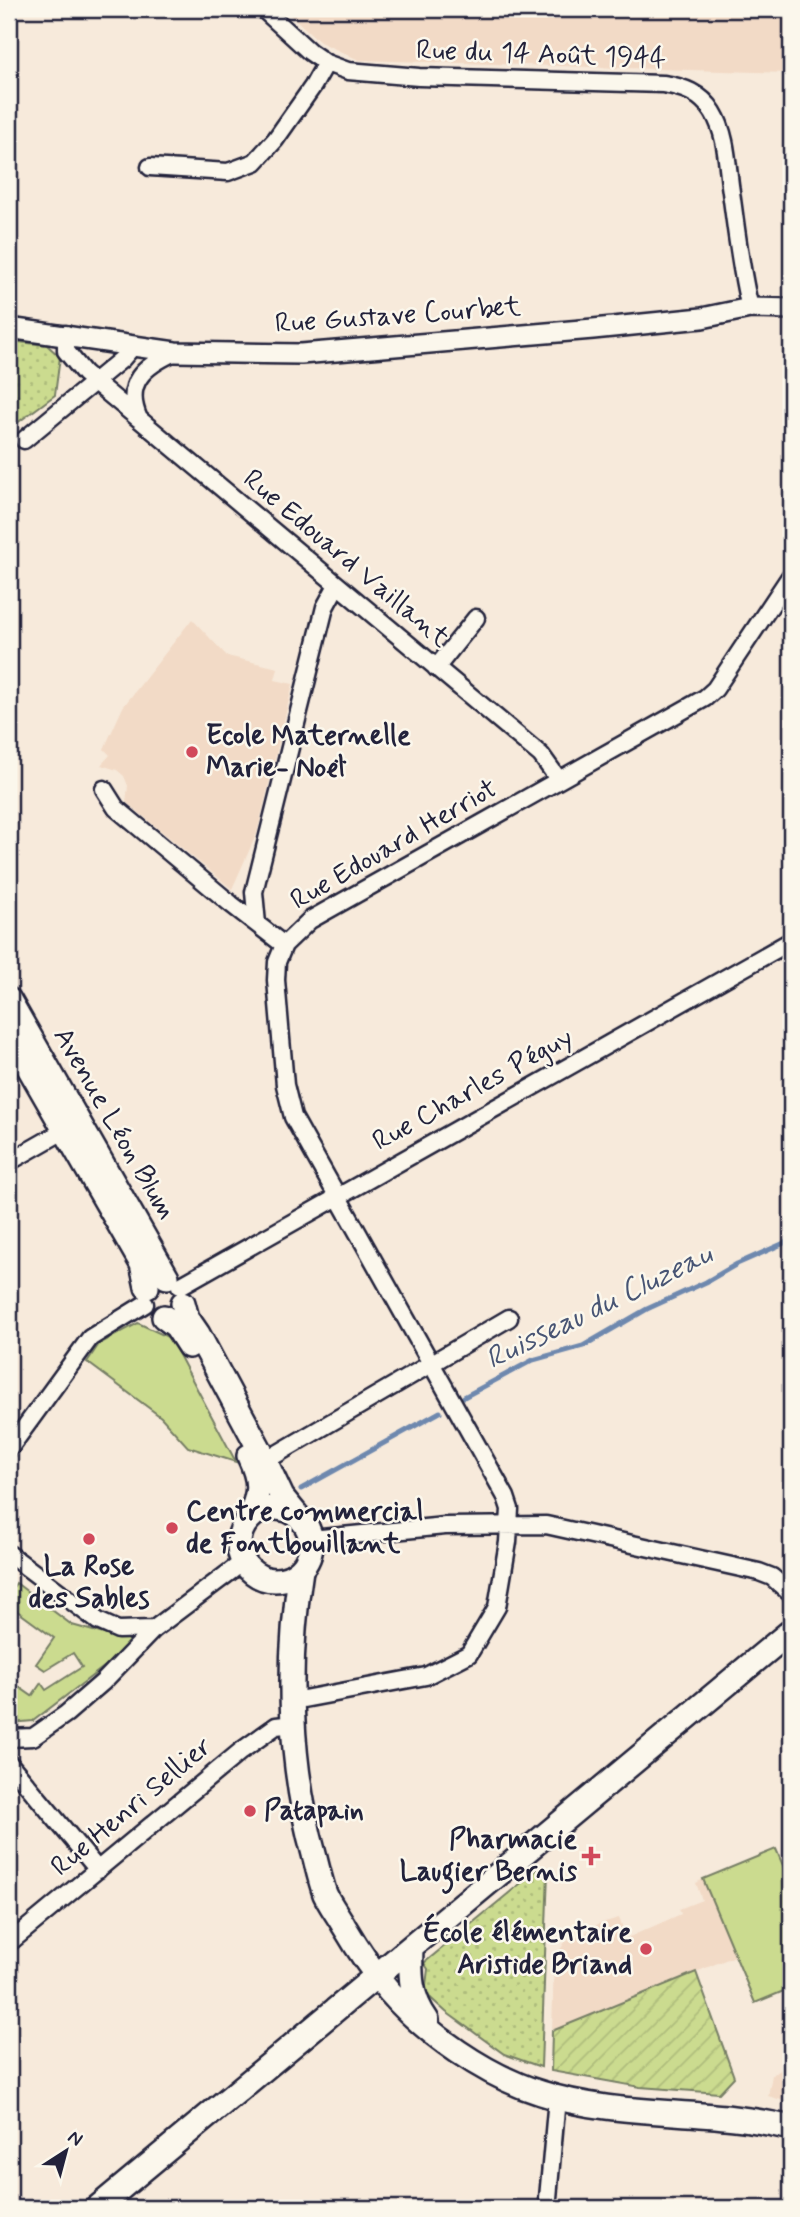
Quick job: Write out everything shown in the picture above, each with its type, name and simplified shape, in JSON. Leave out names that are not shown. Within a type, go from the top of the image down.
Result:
[{"type":"main road","name":"Avenue Léon Blum","points":[[9,1000],[164,1296],[176,1326],[250,1458],[259,1492],[239,1539],[243,1562]]},
{"type":"main road","name":"Avenue Léon Blum","points":[[9,1032],[142,1264],[164,1296],[187,1318],[198,1334],[282,1497],[304,1521],[311,1539]]},
{"type":"main road","points":[[250,1517],[260,1510],[272,1507],[296,1514]]},
{"type":"main road","points":[[243,1562],[259,1577],[281,1580],[301,1570],[308,1561],[311,1539]]},
{"type":"main road","points":[[301,1570],[295,1608],[293,1701],[298,1772],[307,1825],[326,1894],[388,1990],[418,2021],[450,2046],[500,2077],[557,2098],[591,2105],[734,2118],[791,2127]]},
{"type":"main road","points":[[270,1580],[295,1608]]},
{"type":"main road","points":[[97,2208],[791,1631]]},
{"type":"main road","points":[[411,1947],[411,1987],[416,2003],[450,2046]]},
{"type":"street","name":"Rue du 14 Août 1944","points":[[263,9],[310,52],[326,63],[348,71],[663,84],[688,90],[712,110],[724,141],[750,308]]},
{"type":"street","points":[[150,167],[228,172],[255,162],[275,140],[326,63]]},
{"type":"street","name":"Rue Gustave Courbet","points":[[9,328],[66,334],[175,352],[315,352],[702,318],[750,308],[791,309]]},
{"type":"street","name":"Rue Edouard Vaillant","points":[[66,334],[66,351],[94,382],[541,755],[559,780]]},
{"type":"street","points":[[24,440],[122,359],[134,345]]},
{"type":"street","points":[[140,421],[133,405],[133,394],[139,377],[147,367],[175,352]]},
{"type":"street","name":"Rue Edouard Herriot","points":[[293,1701],[426,1676],[469,1654],[497,1607],[510,1509],[432,1361],[336,1197],[293,1117],[285,1085],[276,979],[277,962],[284,945],[310,920],[705,698],[715,689],[791,575]]},
{"type":"street","points":[[257,924],[254,892],[325,607],[337,585]]},
{"type":"street","points":[[436,668],[477,618]]},
{"type":"street","points":[[104,789],[116,808],[284,945]]},
{"type":"street","points":[[231,904],[246,899],[254,892]]},
{"type":"street","name":"Rue Charles Péguy","points":[[9,1449],[90,1338],[791,941]]},
{"type":"street","points":[[9,1162],[58,1134],[66,1133]]},
{"type":"street","points":[[265,1461],[509,1318]]},
{"type":"street","points":[[311,1539],[445,1526],[546,1525],[725,1563],[772,1577],[791,1594]]},
{"type":"street","points":[[9,1554],[98,1621],[118,1630],[154,1629]]},
{"type":"street","points":[[9,1738],[33,1737],[66,1714],[103,1682],[154,1629],[243,1562]]},
{"type":"street","name":"Rue Henri Sellier","points":[[9,1943],[241,1751],[276,1726],[294,1724]]},
{"type":"street","points":[[9,1763],[98,1870]]},
{"type":"street","points":[[548,2198],[557,2098]]},
{"type":"shaded area","points":[[284,9],[791,9],[791,73],[359,60],[320,42]]},
{"type":"shaded area","name":"Ecole Maternelle Marie- Noël","points":[[192,619],[227,656],[278,668],[275,680],[293,684],[257,833],[232,889],[126,802],[128,786],[124,776],[117,770],[101,765],[110,755],[104,749],[123,707]]},
{"type":"shaded area","name":"École élémentaire Aristide Briand","points":[[703,1879],[735,1956],[552,2031],[554,1959],[565,1942],[583,1935],[598,1924],[619,1918],[627,1938],[681,1914],[679,1909],[702,1900],[696,1883]]},
{"type":"shaded area","points":[[791,2064],[791,2103],[768,2096],[772,2075]]},
{"type":"green space","points":[[9,341],[47,345],[60,357],[55,395],[9,429]]},
{"type":"green space","points":[[138,1323],[170,1338],[236,1462],[188,1447],[161,1417],[87,1362],[99,1344]]},
{"type":"green space","points":[[16,1583],[72,1625],[134,1639],[109,1663],[33,1721],[11,1723],[9,1680],[32,1696],[41,1683],[46,1690],[82,1667],[73,1653],[45,1670],[36,1664],[54,1638],[9,1605],[9,1593]]},
{"type":"green space","points":[[776,1849],[791,1884],[791,1988],[755,2003],[703,1879]]},
{"type":"green space","points":[[538,1869],[548,1871],[541,2067],[504,2054],[446,2012],[425,1993],[428,1969],[424,1963]]},
{"type":"green space","points":[[696,1972],[734,2077],[719,2093],[640,2087],[551,2071],[552,2031]]},
{"type":"waterway","name":"Ruisseau du Cluzeau","points":[[464,1397],[533,1360],[583,1346],[647,1309],[791,1240]]},
{"type":"waterway","name":"Ruisseau du Cluzeau","points":[[301,1489],[440,1412]]},
{"type":"place","name":"Ecole Maternelle Marie- Noël","points":[[192,752]]},
{"type":"place","name":"Centre commercial de Fontbouillant","points":[[172,1528]]},
{"type":"place","name":"La Rose des Sables","points":[[89,1539]]},
{"type":"place","name":"Patapain","points":[[250,1811]]},
{"type":"place","name":"Pharmacie Laugier Bernis","points":[[591,1856]]},
{"type":"place","name":"École élémentaire Aristide Briand","points":[[646,1949]]}]
